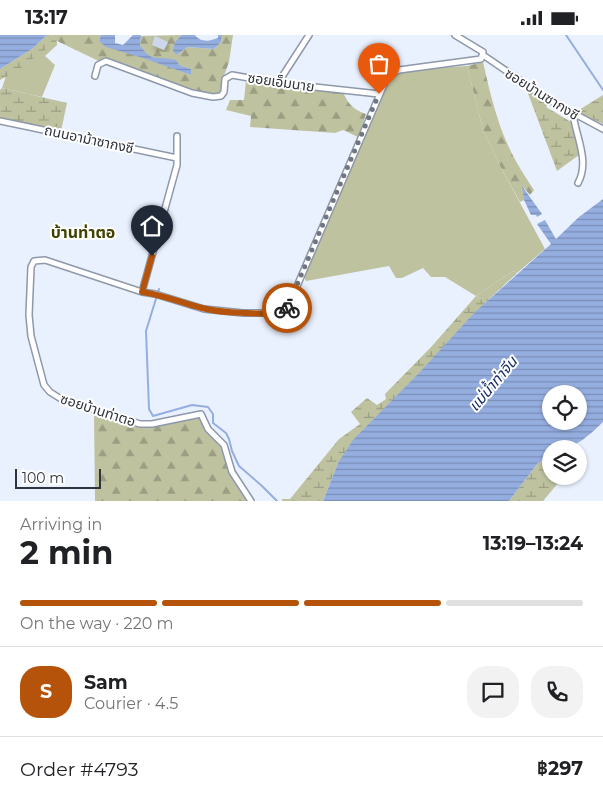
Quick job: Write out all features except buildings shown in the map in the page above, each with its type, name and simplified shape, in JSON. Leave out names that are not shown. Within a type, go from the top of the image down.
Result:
[{"type":"street","points":[[278,83],[309,35]]},
{"type":"street","points":[[456,35],[483,52],[483,55]]},
{"type":"street","name":"ซอยบ้านท่าตอ","points":[[250,501],[232,472],[224,445],[208,429],[201,414],[152,424],[140,424],[61,399],[50,392],[44,385],[29,325],[30,275],[34,261],[45,260],[142,292],[155,294],[204,309],[276,314],[286,309],[386,80],[399,69],[478,60],[483,55]]},
{"type":"street","name":"ซอยบ้านซากงซี","points":[[483,55],[521,82],[572,114],[603,129]]},
{"type":"street","name":"ซอยเอ็มนาย","points":[[95,77],[98,65],[106,61],[192,93],[213,97],[221,96],[224,92],[225,79],[232,75],[278,83],[379,94]]},
{"type":"street","points":[[572,114],[584,161],[584,170],[578,183]]},
{"type":"street","name":"ถนนอาม้าซากงซี","points":[[0,121],[177,158]]},
{"type":"street","points":[[142,292],[177,165],[177,135]]},
{"type":"green space","points":[[47,35],[52,35],[57,41],[15,72],[0,80],[0,69],[32,49]]},
{"type":"green space","points":[[52,35],[101,35],[99,41],[191,75],[191,69],[146,55],[140,45],[141,36],[182,35],[177,39],[177,55],[187,47],[214,49],[221,42],[222,35],[233,35],[229,62],[222,81],[223,98],[183,93],[109,66],[57,41]]},
{"type":"green space","points":[[57,41],[57,45],[45,56],[55,65],[42,97],[2,88],[6,76]]},
{"type":"green space","points":[[483,62],[500,127],[517,163],[534,190],[530,195],[523,187],[524,200],[520,202],[483,130],[467,66]]},
{"type":"green space","points":[[467,66],[483,130],[500,166],[545,249],[517,273],[513,271],[476,296],[445,277],[431,277],[423,268],[402,278],[396,278],[389,266],[306,281],[304,277],[389,78],[397,72],[406,70]]},
{"type":"green space","points":[[246,80],[343,92],[352,106],[366,114],[358,137],[343,130],[335,133],[250,127],[251,116],[226,110],[230,100],[244,100]]},
{"type":"green space","points":[[2,88],[67,103],[61,131],[0,118],[0,90]]},
{"type":"green space","points":[[526,88],[549,102],[546,107],[571,122],[579,155],[557,171]]},
{"type":"green space","points":[[603,95],[603,124],[582,114],[579,110]]},
{"type":"green space","points":[[513,271],[517,273],[486,302],[476,296]]},
{"type":"green space","points":[[476,296],[486,302],[338,463],[323,501],[282,501],[282,499],[290,499],[339,439],[360,424],[351,412],[367,398],[377,405],[386,399],[385,394],[432,346]]},
{"type":"green space","points":[[94,414],[137,427],[161,425],[200,417],[202,424],[221,447],[228,471],[248,501],[95,501]]},
{"type":"green space","points":[[542,461],[542,485],[556,485],[543,501],[509,501],[538,463]]},
{"type":"water","points":[[0,35],[47,35],[32,49],[0,69]]},
{"type":"water","points":[[101,35],[115,35],[115,43],[123,45],[133,35],[141,35],[140,45],[148,55],[156,58],[176,60],[179,65],[191,69],[191,75],[106,47],[99,41]]},
{"type":"water","points":[[182,35],[195,35],[197,38],[206,41],[222,35],[221,42],[214,49],[187,47],[177,55],[173,51],[174,46]]},
{"type":"water","points":[[522,186],[542,214],[537,217],[536,215],[531,215],[524,200]]},
{"type":"water","name":"แม่น้ำท่าจีน","points":[[603,199],[603,422],[582,440],[542,440],[542,461],[538,463],[509,501],[323,501],[338,463],[353,440],[420,372],[475,312],[551,244],[537,224],[545,220],[556,239],[579,217]]},
{"type":"waterway","points":[[566,35],[603,90]]},
{"type":"waterway","points":[[159,289],[146,331],[149,409],[153,416],[192,405],[208,407],[213,414],[213,423],[226,433],[239,466],[277,501]]},
{"type":"way so far","points":[[287,308],[379,94]]},
{"type":"district","name":"บ้านท่าตอ","points":[[83,232]]},
{"type":"route","points":[[152,256],[142,292],[155,294],[204,309],[276,314],[281,313],[287,308]]}]
